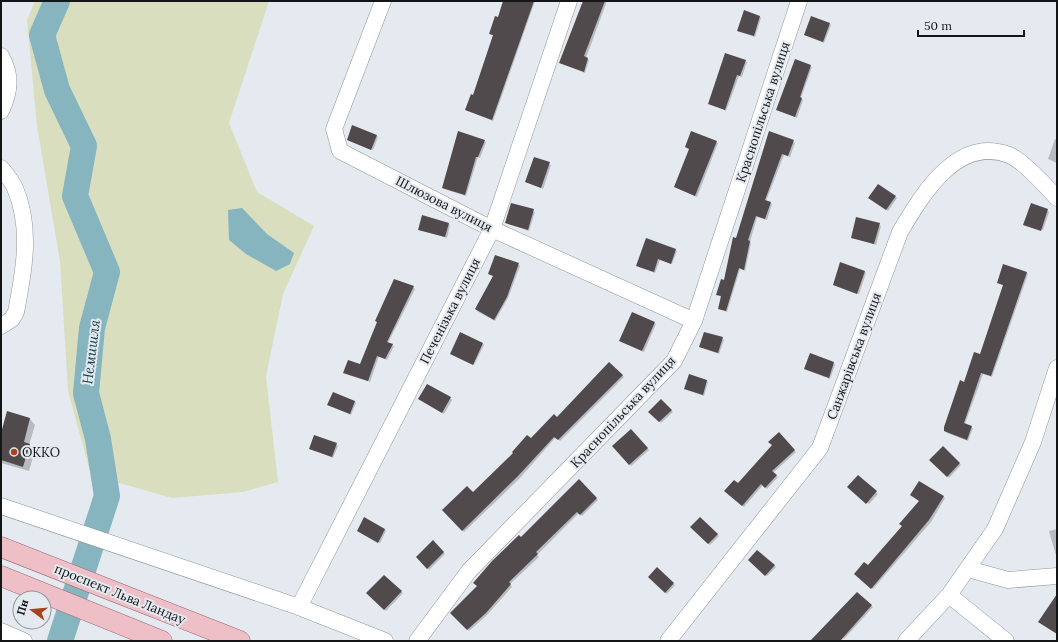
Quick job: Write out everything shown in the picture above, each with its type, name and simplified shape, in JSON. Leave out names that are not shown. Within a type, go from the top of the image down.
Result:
[{"type":"main road","name":"проспект Льва Ландау","points":[[1,547],[240,641]]},
{"type":"main road","points":[[1,576],[162,641]]},
{"type":"street","name":"Шлюзова вулиця","points":[[383,1],[334,129],[340,151],[492,229],[694,320]]},
{"type":"street","name":"Печенізька вулиця","points":[[299,607],[492,229],[569,1]]},
{"type":"street","name":"Краснопільська вулиця","points":[[417,641],[469,571],[674,361],[694,320],[799,1]]},
{"type":"street","points":[[1,56],[9,76],[9,90],[1,111]]},
{"type":"street","name":"Санжарівська вулиця","points":[[668,641],[820,448],[900,232],[916,205],[936,179],[959,159],[978,152],[993,151],[1011,156],[1046,185],[1057,198]]},
{"type":"street","points":[[1,168],[14,187],[24,216],[25,248],[16,312],[12,319],[1,326]]},
{"type":"street","points":[[906,641],[949,595],[995,529],[1032,442],[1057,368]]},
{"type":"street","points":[[1,506],[124,549],[299,607],[385,641]]},
{"type":"street","points":[[968,569],[1008,580],[1057,576]]},
{"type":"street","points":[[949,595],[1006,641]]},
{"type":"street","points":[[1,631],[24,641]]},
{"type":"green space","points":[[35,1],[269,1],[229,123],[257,192],[314,226],[283,294],[266,376],[278,482],[243,492],[172,498],[91,475],[68,391],[60,261],[37,126],[27,20]]},
{"type":"water","points":[[242,208],[267,234],[294,253],[290,264],[276,271],[246,254],[229,240],[228,210]]},
{"type":"building","points":[[503,1],[534,1],[492,120],[465,110],[471,94],[473,95],[493,35],[489,34],[495,16],[498,17]]},
{"type":"building","points":[[583,1],[605,1],[584,56],[588,58],[584,72],[559,63]]},
{"type":"building","points":[[744,10],[760,16],[754,36],[737,31]]},
{"type":"building","points":[[811,16],[830,23],[823,42],[804,35]]},
{"type":"building","points":[[725,53],[746,60],[740,76],[737,75],[725,110],[708,104]]},
{"type":"building","points":[[795,59],[811,65],[795,117],[776,110]]},
{"type":"building","points":[[352,125],[377,135],[371,150],[347,140]]},
{"type":"building","points":[[458,131],[485,140],[478,157],[476,157],[465,195],[442,188]]},
{"type":"building","points":[[691,131],[717,141],[695,196],[674,187],[689,149],[685,147]]},
{"type":"building","points":[[769,131],[794,140],[788,156],[782,154],[765,200],[771,202],[765,219],[756,216],[748,240],[750,241],[744,270],[739,268],[726,311],[718,309],[721,296],[716,295],[721,279],[724,280],[733,237],[736,238]]},
{"type":"building","points":[[534,157],[550,162],[541,188],[525,182]]},
{"type":"building","points":[[878,184],[896,196],[886,210],[868,198]]},
{"type":"building","points":[[511,203],[534,209],[528,230],[505,223]]},
{"type":"building","points":[[1031,203],[1048,209],[1041,231],[1023,225]]},
{"type":"building","points":[[422,215],[449,223],[445,237],[418,230]]},
{"type":"building","points":[[856,217],[880,223],[874,244],[851,238]]},
{"type":"building","points":[[646,238],[676,249],[671,264],[658,259],[654,272],[636,266]]},
{"type":"building","points":[[495,255],[519,263],[507,297],[494,320],[475,309],[493,276],[488,274]]},
{"type":"building","points":[[840,262],[865,271],[857,294],[833,285]]},
{"type":"building","points":[[1003,264],[1027,272],[991,376],[981,373],[964,423],[972,426],[967,440],[944,431],[944,427],[960,380],[964,382],[974,352],[980,354],[1003,285],[997,283]]},
{"type":"building","points":[[394,279],[414,286],[387,342],[393,344],[385,359],[377,356],[368,381],[343,373],[348,360],[360,364],[377,322],[375,321]]},
{"type":"building","points":[[632,312],[655,322],[642,351],[619,341]]},
{"type":"building","points":[[460,332],[483,343],[473,365],[450,354]]},
{"type":"building","points":[[704,332],[723,337],[718,353],[699,347]]},
{"type":"building","points":[[810,353],[834,362],[829,378],[804,369]]},
{"type":"building","points":[[609,362],[623,375],[558,440],[554,437],[518,476],[462,531],[442,510],[467,486],[473,492],[513,453],[512,452],[527,435],[531,438],[554,414],[557,417]]},
{"type":"building","points":[[689,374],[707,380],[703,395],[684,389]]},
{"type":"building","points":[[427,384],[451,397],[442,413],[418,399]]},
{"type":"building","points":[[333,392],[355,401],[350,414],[327,405]]},
{"type":"building","points":[[661,399],[672,410],[659,422],[648,412]]},
{"type":"building","points":[[7,411],[30,418],[24,442],[30,444],[23,467],[1,460],[1,433]]},
{"type":"building","points":[[631,429],[648,448],[629,465],[612,446]]},
{"type":"building","points":[[779,432],[795,450],[772,471],[777,475],[765,488],[761,484],[742,506],[724,491],[734,480],[738,483],[772,445],[768,442]]},
{"type":"building","points":[[314,435],[337,443],[332,457],[309,449]]},
{"type":"building","points":[[943,446],[960,463],[947,477],[929,460]]},
{"type":"building","points":[[858,475],[877,491],[866,504],[847,487]]},
{"type":"building","points":[[579,479],[597,498],[580,515],[577,512],[536,552],[538,554],[509,582],[511,584],[486,613],[467,630],[450,613],[477,586],[473,583],[492,561],[519,535],[521,537]]},
{"type":"building","points":[[919,481],[944,496],[929,520],[871,589],[854,574],[864,562],[868,565],[902,526],[899,524],[919,501],[910,495]]},
{"type":"building","points":[[364,517],[385,529],[378,543],[357,531]]},
{"type":"building","points":[[700,517],[718,534],[708,544],[690,527]]},
{"type":"building","points":[[433,540],[444,552],[427,569],[416,557]]},
{"type":"building","points":[[757,550],[775,565],[765,576],[748,560]]},
{"type":"building","points":[[657,567],[674,583],[665,593],[648,577]]},
{"type":"building","points":[[384,575],[402,591],[384,610],[366,593]]},
{"type":"building","points":[[857,592],[872,605],[840,641],[810,641]]},
{"type":"building","points":[[1057,594],[1057,634],[1038,622]]},
{"type":"waterway","name":"Немишля","points":[[57,1],[42,35],[57,90],[84,146],[75,196],[107,272],[92,328],[86,393],[98,439],[107,496],[60,641]]},
{"type":"place","name":"ОККО","points":[[14,452]]}]
